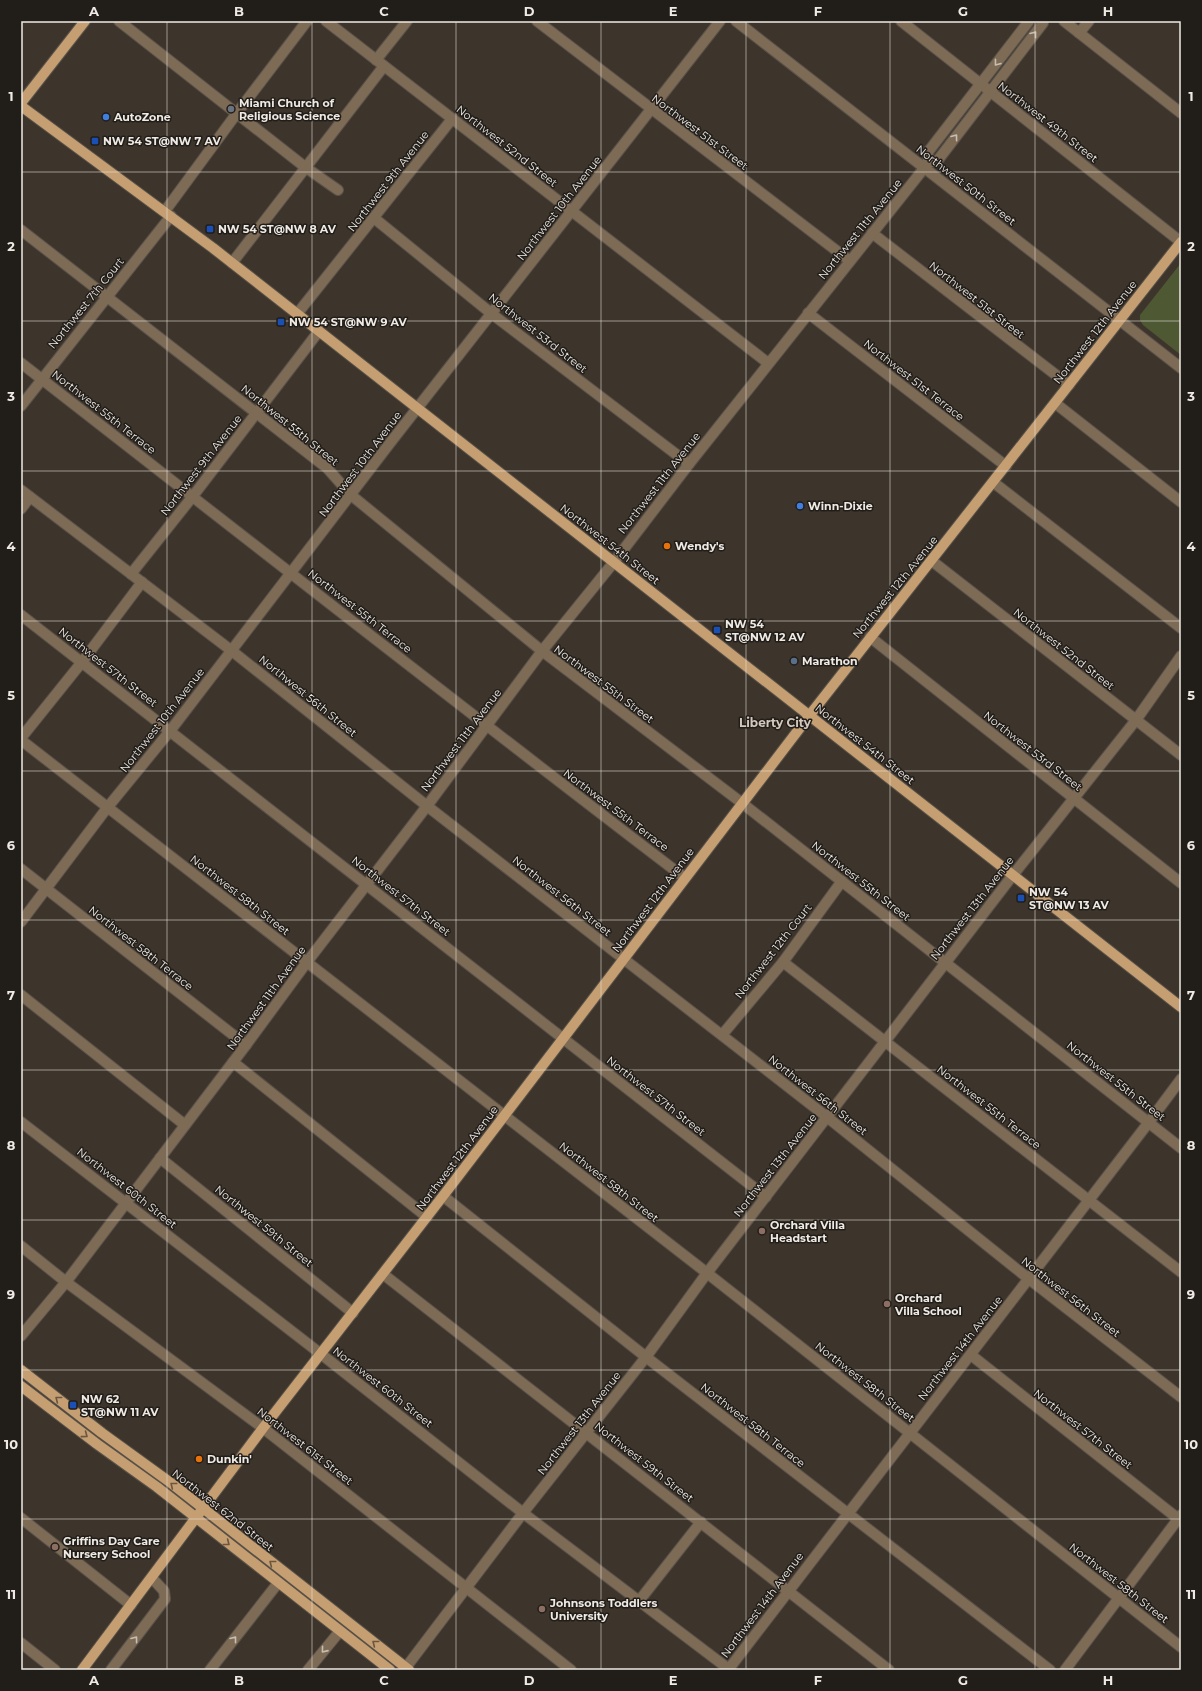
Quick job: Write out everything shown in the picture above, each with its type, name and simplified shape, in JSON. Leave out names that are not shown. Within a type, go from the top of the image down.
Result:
[{"type":"main road","points":[[21,103],[85,21]]},
{"type":"main road","name":"Northwest 54th Street","points":[[21,106],[168,214],[298,314],[809,716],[1181,1006]]},
{"type":"main road","name":"Northwest 12th Avenue","points":[[83,1670],[204,1510],[263,1428],[443,1196],[809,716],[1181,242]]},
{"type":"main road","name":"Northwest 62nd Street","points":[[21,1370],[102,1433],[166,1479],[406,1669]]},
{"type":"main road","name":"Northwest 62nd Street","points":[[21,1386],[97,1444],[157,1487],[390,1670]]},
{"type":"street","points":[[119,21],[305,167],[338,190]]},
{"type":"street","name":"Northwest 7th Court","points":[[21,406],[41,378],[107,297],[168,214],[236,113],[307,21]]},
{"type":"street","name":"Northwest 52nd Street","points":[[326,21],[768,363]]},
{"type":"street","points":[[232,263],[305,167],[380,63],[406,21]]},
{"type":"street","name":"Northwest 51st Street","points":[[537,21],[850,261]]},
{"type":"street","name":"Northwest 10th Avenue","points":[[21,922],[107,808],[170,731],[650,108],[720,21]]},
{"type":"street","name":"Northwest 50th Street","points":[[736,21],[926,165],[1120,321],[1181,368]]},
{"type":"street","name":"Northwest 49th Street","points":[[901,21],[1181,242]]},
{"type":"street","name":"Northwest 11th Avenue","points":[[21,1336],[66,1282],[246,1045],[307,962],[427,806],[542,651],[614,562],[768,363],[926,165],[928,152],[1029,21]]},
{"type":"street","name":"Northwest 11th Avenue","points":[[926,165],[938,160],[989,91],[1043,23],[1043,21]]},
{"type":"street","points":[[1064,21],[1181,113]]},
{"type":"street","points":[[1079,33],[1089,21]]},
{"type":"street","name":"Northwest 9th Avenue","points":[[298,314],[452,118]]},
{"type":"street","name":"Northwest 53rd Street","points":[[374,218],[492,314],[689,464]]},
{"type":"street","name":"Northwest 55th Street","points":[[21,230],[327,468],[351,495],[542,651],[842,881],[1181,1148]]},
{"type":"street","name":"Northwest 51st Street","points":[[872,234],[1069,385]]},
{"type":"street","name":"Northwest 51st Terrace","points":[[808,314],[1006,466]]},
{"type":"street","name":"Northwest 9th Avenue","points":[[131,574],[193,496],[319,331]]},
{"type":"street","name":"Northwest 55th Terrace","points":[[21,363],[292,573],[486,726],[685,878]]},
{"type":"street","points":[[1055,403],[1181,502]]},
{"type":"street","points":[[993,482],[1181,628]]},
{"type":"street","name":"Northwest 56th Street","points":[[21,490],[232,651],[623,960],[827,1117],[1029,1279],[1181,1397]]},
{"type":"street","points":[[21,509],[30,497]]},
{"type":"street","name":"Northwest 52nd Street","points":[[932,561],[1181,755]]},
{"type":"street","points":[[21,739],[82,662],[142,582]]},
{"type":"street","name":"Northwest 57th Street","points":[[21,615],[766,1197]]},
{"type":"street","name":"Northwest 53rd Street","points":[[870,637],[1181,884]]},
{"type":"street","name":"Northwest 13th Avenue","points":[[406,1669],[523,1512],[587,1434],[646,1357],[707,1273],[946,962],[1073,798],[1136,720],[1181,656]]},
{"type":"street","name":"Northwest 58th Street","points":[[21,739],[107,808],[707,1273],[1181,1646]]},
{"type":"street","name":"Northwest 58th Terrace","points":[[21,869],[246,1045]]},
{"type":"street","name":"Northwest 12th Court","points":[[722,1035],[783,962],[842,881]]},
{"type":"street","name":"Northwest 55th Terrace","points":[[783,962],[1181,1272]]},
{"type":"street","points":[[21,995],[185,1125]]},
{"type":"street","points":[[233,1062],[427,1216]]},
{"type":"street","name":"Northwest 14th Avenue","points":[[729,1670],[788,1590],[1029,1279],[1181,1079]]},
{"type":"street","name":"Northwest 60th Street","points":[[21,1122],[729,1670]]},
{"type":"street","name":"Northwest 59th Street","points":[[160,1158],[353,1313]]},
{"type":"street","name":"Northwest 58th Terrace","points":[[443,1196],[646,1357],[1050,1670]]},
{"type":"street","name":"Northwest 61st Street","points":[[21,1246],[66,1282],[263,1428],[571,1670]]},
{"type":"street","name":"Northwest 59th Street","points":[[383,1274],[889,1670]]},
{"type":"street","name":"Northwest 57th Street","points":[[970,1355],[1180,1519]]},
{"type":"street","points":[[21,1518],[132,1605]]},
{"type":"street","points":[[1065,1670],[1180,1519]]},
{"type":"street","points":[[639,1601],[701,1522]]},
{"type":"street","points":[[111,1670],[164,1599],[164,1591],[152,1578]]},
{"type":"street","points":[[210,1670],[278,1583]]},
{"type":"street","points":[[308,1670],[340,1631]]},
{"type":"street","points":[[21,1643],[55,1670]]},
{"type":"green space","points":[[1181,263],[1181,355],[1143,325],[1140,320],[1140,315]]},
{"type":"place","name":"Miami Church of Religious Science","points":[[231,109]]},
{"type":"place","name":"AutoZone","points":[[106,117]]},
{"type":"place","name":"NW 54 ST@NW 7 AV","points":[[95,141]]},
{"type":"place","name":"NW 54 ST@NW 8 AV","points":[[210,229]]},
{"type":"place","name":"NW 54 ST@NW 9 AV","points":[[281,322]]},
{"type":"place","name":"Winn-Dixie","points":[[800,506]]},
{"type":"place","name":"Wendy's","points":[[667,546]]},
{"type":"place","name":"NW 54 ST@NW 12 AV","points":[[717,630]]},
{"type":"place","name":"Marathon","points":[[794,661]]},
{"type":"place","name":"NW 54 ST@NW 13 AV","points":[[1021,898]]},
{"type":"place","name":"Orchard Villa Headstart","points":[[762,1231]]},
{"type":"place","name":"Orchard Villa School","points":[[887,1304]]},
{"type":"place","name":"NW 62 ST@NW 11 AV","points":[[73,1405]]},
{"type":"place","name":"Dunkin'","points":[[199,1459]]},
{"type":"place","name":"Griffins Day Care Nursery School","points":[[55,1547]]},
{"type":"place","name":"Johnsons Toddlers University","points":[[542,1609]]},
{"type":"district","name":"Liberty City","points":[[775,723]]}]
